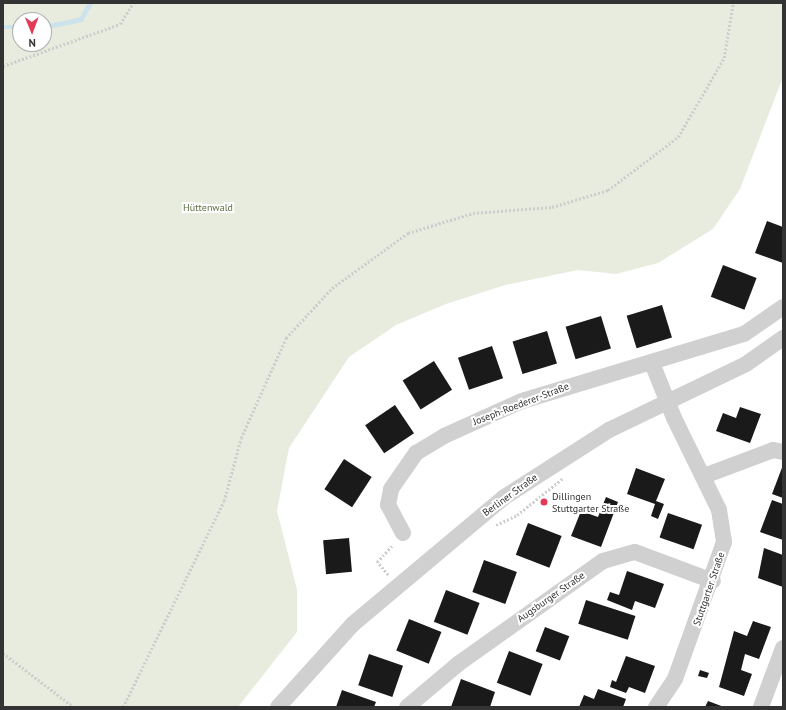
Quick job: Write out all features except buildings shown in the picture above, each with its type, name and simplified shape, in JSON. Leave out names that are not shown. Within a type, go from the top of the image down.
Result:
[{"type":"street","name":"Joseph-Roederer-Straße","points":[[403,533],[388,505],[391,489],[416,453],[478,418],[522,401],[744,334],[783,307]]},
{"type":"street","name":"Berliner Straße","points":[[278,707],[353,624],[503,498],[585,444],[746,364],[783,338]]},
{"type":"street","points":[[652,363],[667,402]]},
{"type":"street","name":"Stuttgarter Straße","points":[[656,707],[675,679],[713,581],[724,542],[723,528],[704,476],[667,402]]},
{"type":"street","points":[[704,476],[773,450],[783,452]]},
{"type":"street","name":"Augsburger Straße","points":[[407,707],[458,664],[603,561],[635,552],[713,581]]},
{"type":"street","points":[[761,707],[783,648]]},
{"type":"path","points":[[3,66],[120,24],[133,3]]},
{"type":"path","points":[[123,707],[224,501],[241,438],[286,338],[332,288],[408,233],[473,213],[552,207],[608,190],[678,138],[724,58],[733,3]]},
{"type":"path","points":[[490,529],[552,490],[565,476]]},
{"type":"path","points":[[397,587],[377,562],[403,533]]},
{"type":"path","points":[[3,653],[74,707]]},
{"type":"green space","name":"Hüttenwald","points":[[3,3],[783,3],[783,77],[740,189],[713,229],[658,263],[616,274],[578,270],[505,285],[446,304],[396,325],[349,357],[289,448],[277,511],[297,589],[297,632],[238,707],[3,707]]},
{"type":"waterway","points":[[52,25],[81,19],[90,3]]},
{"type":"waterway","points":[[3,27],[12,27]]},
{"type":"place","name":"Dillingen Stuttgarter Straße","points":[[544,502]]}]
